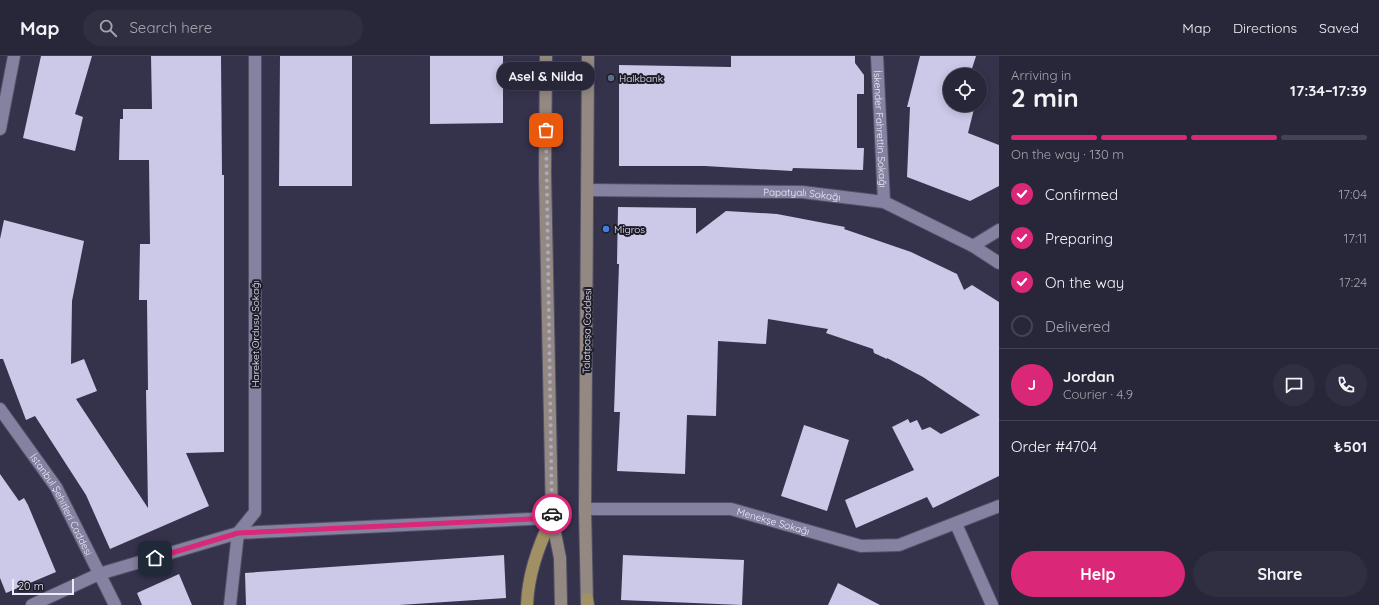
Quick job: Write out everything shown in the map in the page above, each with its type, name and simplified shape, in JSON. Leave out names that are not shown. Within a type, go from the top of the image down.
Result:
[{"type":"main road","points":[[546,56],[546,174],[552,518],[560,558],[561,605]]},
{"type":"main road","name":"Talatpaşa Caddesi","points":[[587,603],[585,509],[588,56]]},
{"type":"main road","points":[[527,605],[528,584],[539,543],[552,518]]},
{"type":"street","points":[[0,130],[14,56]]},
{"type":"street","name":"Hareket Ordusu Sokağı","points":[[238,533],[255,512],[255,56]]},
{"type":"street","name":"İskender Fahrettin Sokağı","points":[[877,56],[884,202]]},
{"type":"street","name":"Papatyalı Sokağı","points":[[588,190],[802,192],[884,202],[973,246],[999,263]]},
{"type":"street","points":[[973,246],[999,230]]},
{"type":"street","name":"İstanbul Şehitleri Caddesi","points":[[0,409],[56,487],[114,605]]},
{"type":"street","name":"Menekşe Sokağı","points":[[585,509],[731,509],[861,546],[899,545],[999,506]]},
{"type":"street","points":[[32,605],[99,574],[238,533],[552,518]]},
{"type":"street","points":[[956,524],[992,605]]},
{"type":"street","points":[[230,605],[238,533]]},
{"type":"building","points":[[41,56],[92,56],[75,114],[83,117],[75,151],[23,138]]},
{"type":"building","points":[[151,56],[221,56],[222,175],[224,175],[224,452],[186,453],[209,506],[110,549],[86,495],[35,416],[26,420],[3,359],[0,359],[0,239],[4,220],[84,241],[72,301],[71,364],[84,359],[97,391],[76,399],[148,508],[146,390],[148,390],[147,300],[139,300],[140,244],[150,244],[149,160],[119,160],[120,119],[123,119],[123,109],[152,109]]},
{"type":"building","points":[[280,56],[352,56],[352,186],[279,186]]},
{"type":"building","points":[[430,56],[503,56],[503,123],[430,124]]},
{"type":"building","points":[[731,56],[855,56],[855,63],[864,75],[864,94],[857,94],[857,148],[864,148],[863,170],[793,168],[792,171],[705,166],[619,166],[619,65],[731,67]]},
{"type":"building","points":[[920,56],[976,56],[972,68],[943,68],[943,112],[973,112],[968,133],[999,145],[999,186],[970,201],[907,177],[910,107],[907,107]]},
{"type":"building","points":[[618,207],[696,208],[696,234],[726,211],[777,214],[845,227],[844,229],[911,252],[957,274],[964,290],[972,285],[999,302],[999,476],[933,508],[927,497],[856,528],[845,500],[914,470],[892,427],[908,419],[910,423],[917,420],[922,430],[930,427],[941,434],[980,415],[923,377],[887,358],[874,353],[873,349],[826,333],[828,329],[768,319],[766,344],[718,341],[716,416],[687,415],[685,474],[617,471],[620,412],[614,412],[619,264],[617,264]]},
{"type":"building","points":[[804,425],[849,440],[827,511],[781,496]]},
{"type":"building","points":[[0,474],[19,501],[24,498],[28,505],[56,572],[6,593],[0,578]]},
{"type":"building","points":[[504,555],[506,598],[399,605],[246,605],[245,573]]},
{"type":"building","points":[[623,555],[744,560],[742,605],[621,600]]},
{"type":"building","points":[[179,574],[192,605],[142,605],[137,593]]},
{"type":"building","points":[[838,583],[880,605],[828,605]]},
{"type":"way so far","points":[[546,130],[552,514]]},
{"type":"place","name":"Halkbank","points":[[611,78]]},
{"type":"place","name":"Asel & Nilda","points":[[546,130]]},
{"type":"place","name":"Migros","points":[[606,229]]},
{"type":"route","points":[[155,558],[238,533],[552,518],[552,514]]}]
